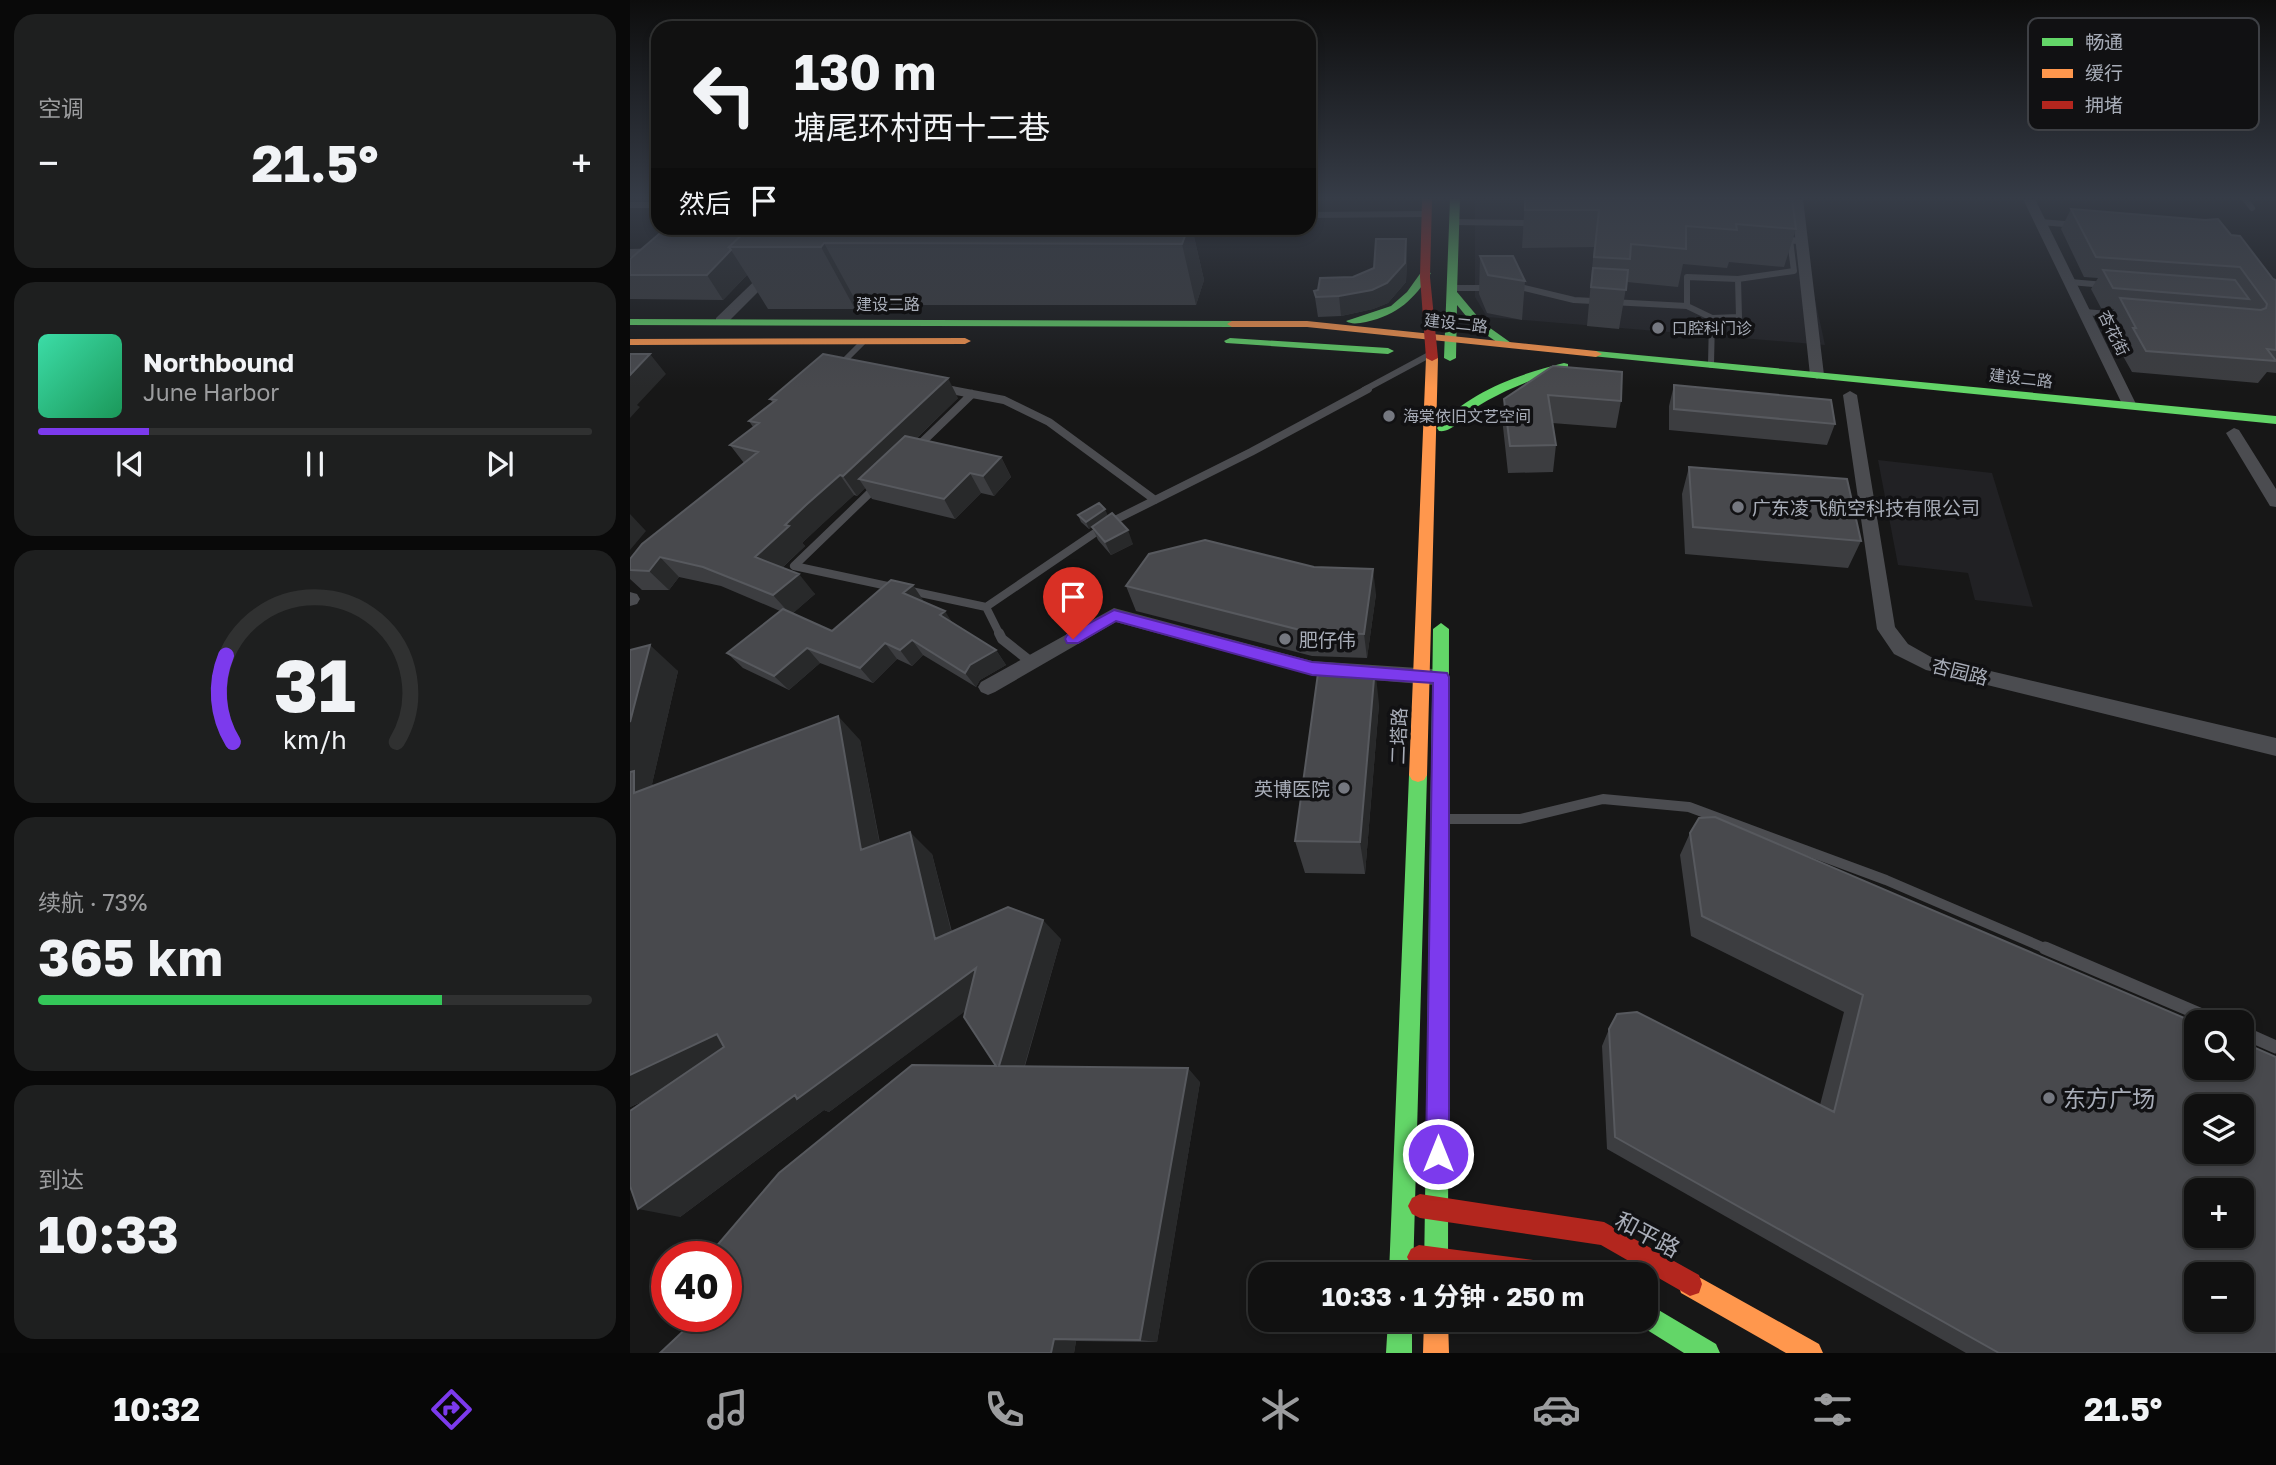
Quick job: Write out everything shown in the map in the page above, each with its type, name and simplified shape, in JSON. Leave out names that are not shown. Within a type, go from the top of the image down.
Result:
[{"type":"main road","name":"二塔路","points":[[1402,1262],[1432,354],[1428,337],[1426,262]]},
{"type":"main road","points":[[1442,553],[1443,428],[1453,262]]},
{"type":"main road","points":[[1307,324],[1356,320],[1393,312],[1407,303],[1426,273]]},
{"type":"main road","points":[[1452,290],[1479,325],[1511,346]]},
{"type":"main road","name":"建设二路","points":[[630,322],[1307,324],[1428,337],[1449,347],[1564,366],[2028,412]]},
{"type":"main road","name":"建设二路","points":[[1238,324],[1241,328],[1238,336],[1222,341],[1432,354],[1449,347],[1511,346],[2276,420]]},
{"type":"main road","name":"建设二路","points":[[630,342],[985,341]]},
{"type":"main road","points":[[1443,428],[1489,390],[1564,366]]},
{"type":"main road","points":[[2227,432],[2255,435]]},
{"type":"main road","points":[[1436,1262],[1441,608]]},
{"type":"main road","name":"和平路","points":[[1403,1204],[1604,1234],[1810,1353]]},
{"type":"main road","points":[[1402,1256],[1422,1262]]},
{"type":"main road","points":[[1658,1322],[1707,1353]]},
{"type":"main road","points":[[1399,1353],[1400,1332]]},
{"type":"main road","points":[[1436,1332],[1436,1353]]},
{"type":"street","points":[[722,321],[781,262]]},
{"type":"street","points":[[1799,262],[1817,375]]},
{"type":"street","name":"杏花街","points":[[2060,262],[2130,406]]},
{"type":"street","name":"杏园路","points":[[1850,395],[1886,629],[1900,649],[1926,663],[2276,747]]},
{"type":"street","points":[[2227,432],[2276,502]]},
{"type":"street","points":[[988,687],[1114,615],[1312,668],[1441,677]]},
{"type":"lane","points":[[1687,306],[1687,277],[1738,279],[1794,271],[1795,262]]},
{"type":"lane","points":[[1452,290],[1524,288],[1574,300],[1687,306],[1712,318],[1739,317],[1738,279]]},
{"type":"lane","points":[[2070,282],[2108,285]]},
{"type":"lane","points":[[2084,312],[2138,317]]},
{"type":"lane","points":[[1712,318],[1712,365]]},
{"type":"lane","points":[[851,370],[837,368],[863,342]]},
{"type":"lane","points":[[883,480],[794,566],[986,607],[1111,522],[1251,452],[1432,354]]},
{"type":"lane","points":[[932,386],[1004,400],[1049,422],[1155,500]]},
{"type":"lane","points":[[903,461],[972,394]]},
{"type":"lane","points":[[986,607],[1002,639],[1031,662]]},
{"type":"lane","points":[[1440,819],[1520,819],[1603,799],[1689,807],[1886,880],[2190,1010]]},
{"type":"lane","points":[[2254,1037],[2276,1047]]},
{"type":"shaded area","points":[[1475,262],[1807,262],[1825,345],[1487,317],[1475,297]]},
{"type":"shaded area","points":[[1878,460],[1992,473],[2033,607],[1975,600],[1968,573],[1898,565]]},
{"type":"building","points":[[630,262],[719,262],[707,275],[630,275]]},
{"type":"building","points":[[1374,262],[1405,262],[1387,283],[1372,290],[1316,297],[1314,291],[1318,290],[1320,278],[1353,277],[1374,268]]},
{"type":"building","points":[[1483,262],[1516,262],[1525,281],[1488,275]]},
{"type":"building","points":[[2170,262],[2260,262],[2276,280],[2276,350],[2267,349],[2276,361],[2146,351],[2120,298],[2261,310],[2266,308],[2267,304],[2240,267]]},
{"type":"building","points":[[1593,268],[1628,270],[1626,290],[1591,287]]},
{"type":"building","points":[[2103,270],[2235,280],[2249,299],[2113,288]]},
{"type":"building","points":[[630,354],[650,354],[630,375]]},
{"type":"building","points":[[823,354],[948,378],[843,476],[840,475],[806,505],[785,525],[789,526],[755,557],[799,574],[773,595],[703,567],[660,557],[649,571],[630,570],[630,559],[642,544],[758,452],[730,445],[759,423],[749,421],[776,400],[770,399]]},
{"type":"building","points":[[1553,366],[1622,372],[1621,401],[1548,395],[1556,445],[1510,446],[1504,399]]},
{"type":"building","points":[[1674,385],[1831,400],[1835,424],[1674,409]]},
{"type":"building","points":[[905,436],[1001,457],[983,476],[970,473],[944,499],[859,479]]},
{"type":"building","points":[[1689,467],[1847,479],[1861,541],[1693,527]]},
{"type":"building","points":[[1099,503],[1105,509],[1086,522],[1078,515]]},
{"type":"building","points":[[1112,513],[1128,530],[1105,542],[1092,527]]},
{"type":"building","points":[[1205,540],[1314,567],[1373,569],[1364,634],[1308,632],[1126,586],[1149,554]]},
{"type":"building","points":[[891,580],[913,585],[903,593],[945,611],[940,615],[996,650],[970,665],[965,673],[912,640],[900,650],[885,643],[860,668],[807,648],[774,676],[727,653],[783,609],[832,631]]},
{"type":"building","points":[[650,645],[630,722],[630,650]]},
{"type":"building","name":"英博医院","points":[[1319,666],[1375,667],[1360,842],[1295,841]]},
{"type":"building","points":[[838,716],[861,850],[910,832],[935,939],[1008,907],[1043,920],[999,1066],[1188,1068],[1140,1340],[1054,1339],[1051,1353],[660,1353],[682,1332],[742,1332],[742,1241],[721,1241],[779,1173],[912,1065],[996,1066],[964,1017],[976,968],[797,1099],[795,1095],[638,1209],[630,1186],[630,1111],[724,1047],[717,1034],[630,1075],[630,772],[634,771],[634,793]]},
{"type":"building","name":"东方广场","points":[[1715,817],[2184,1018],[2184,1080],[2254,1080],[2254,1047],[2276,1057],[2276,1353],[1999,1353],[1615,1137],[1609,1029],[1617,1014],[1637,1012],[1834,1112],[1863,995],[1702,916],[1690,833],[1699,818]]},
{"type":"traffic: fast","points":[[1450,358],[1453,262]]},
{"type":"traffic: fast","points":[[1351,321],[1387,313],[1395,308],[1411,294],[1426,273]]},
{"type":"traffic: fast","points":[[1452,292],[1479,325],[1508,345]]},
{"type":"traffic: fast","points":[[630,322],[1232,324]]},
{"type":"traffic: fast","points":[[1230,341],[1388,351]]},
{"type":"traffic: fast","points":[[1596,354],[2276,420]]},
{"type":"traffic: fast","points":[[1443,428],[1499,389],[1564,366]]},
{"type":"traffic: fast","points":[[1436,1262],[1441,629]]},
{"type":"traffic: fast","points":[[1401,1262],[1418,775]]},
{"type":"traffic: fast","points":[[1658,1322],[1707,1353]]},
{"type":"traffic: fast","points":[[1399,1353],[1400,1332]]},
{"type":"traffic: slow","points":[[1232,324],[1307,324],[1596,354]]},
{"type":"traffic: slow","points":[[630,342],[965,341]]},
{"type":"traffic: slow","points":[[1418,775],[1432,358]]},
{"type":"traffic: slow","points":[[1690,1284],[1810,1353]]},
{"type":"traffic: slow","points":[[1436,1332],[1436,1353]]},
{"type":"traffic: jam","points":[[1425,262],[1432,358]]},
{"type":"traffic: jam","points":[[1420,1206],[1604,1234],[1690,1284]]},
{"type":"traffic: jam","points":[[1419,1257],[1457,1262]]},
{"type":"place","name":"口腔科门诊","points":[[1658,328]]},
{"type":"place","name":"海棠依旧文艺空间","points":[[1389,416]]},
{"type":"place","name":"广东凌飞航空科技有限公司","points":[[1738,507]]},
{"type":"place","name":"肥仔伟","points":[[1285,639]]},
{"type":"place","name":"英博医院","points":[[1344,788]]},
{"type":"place","name":"东方广场","points":[[2049,1098]]},
{"type":"route","points":[[1073,639],[1114,615],[1312,668],[1441,677],[1438,1154]]}]
